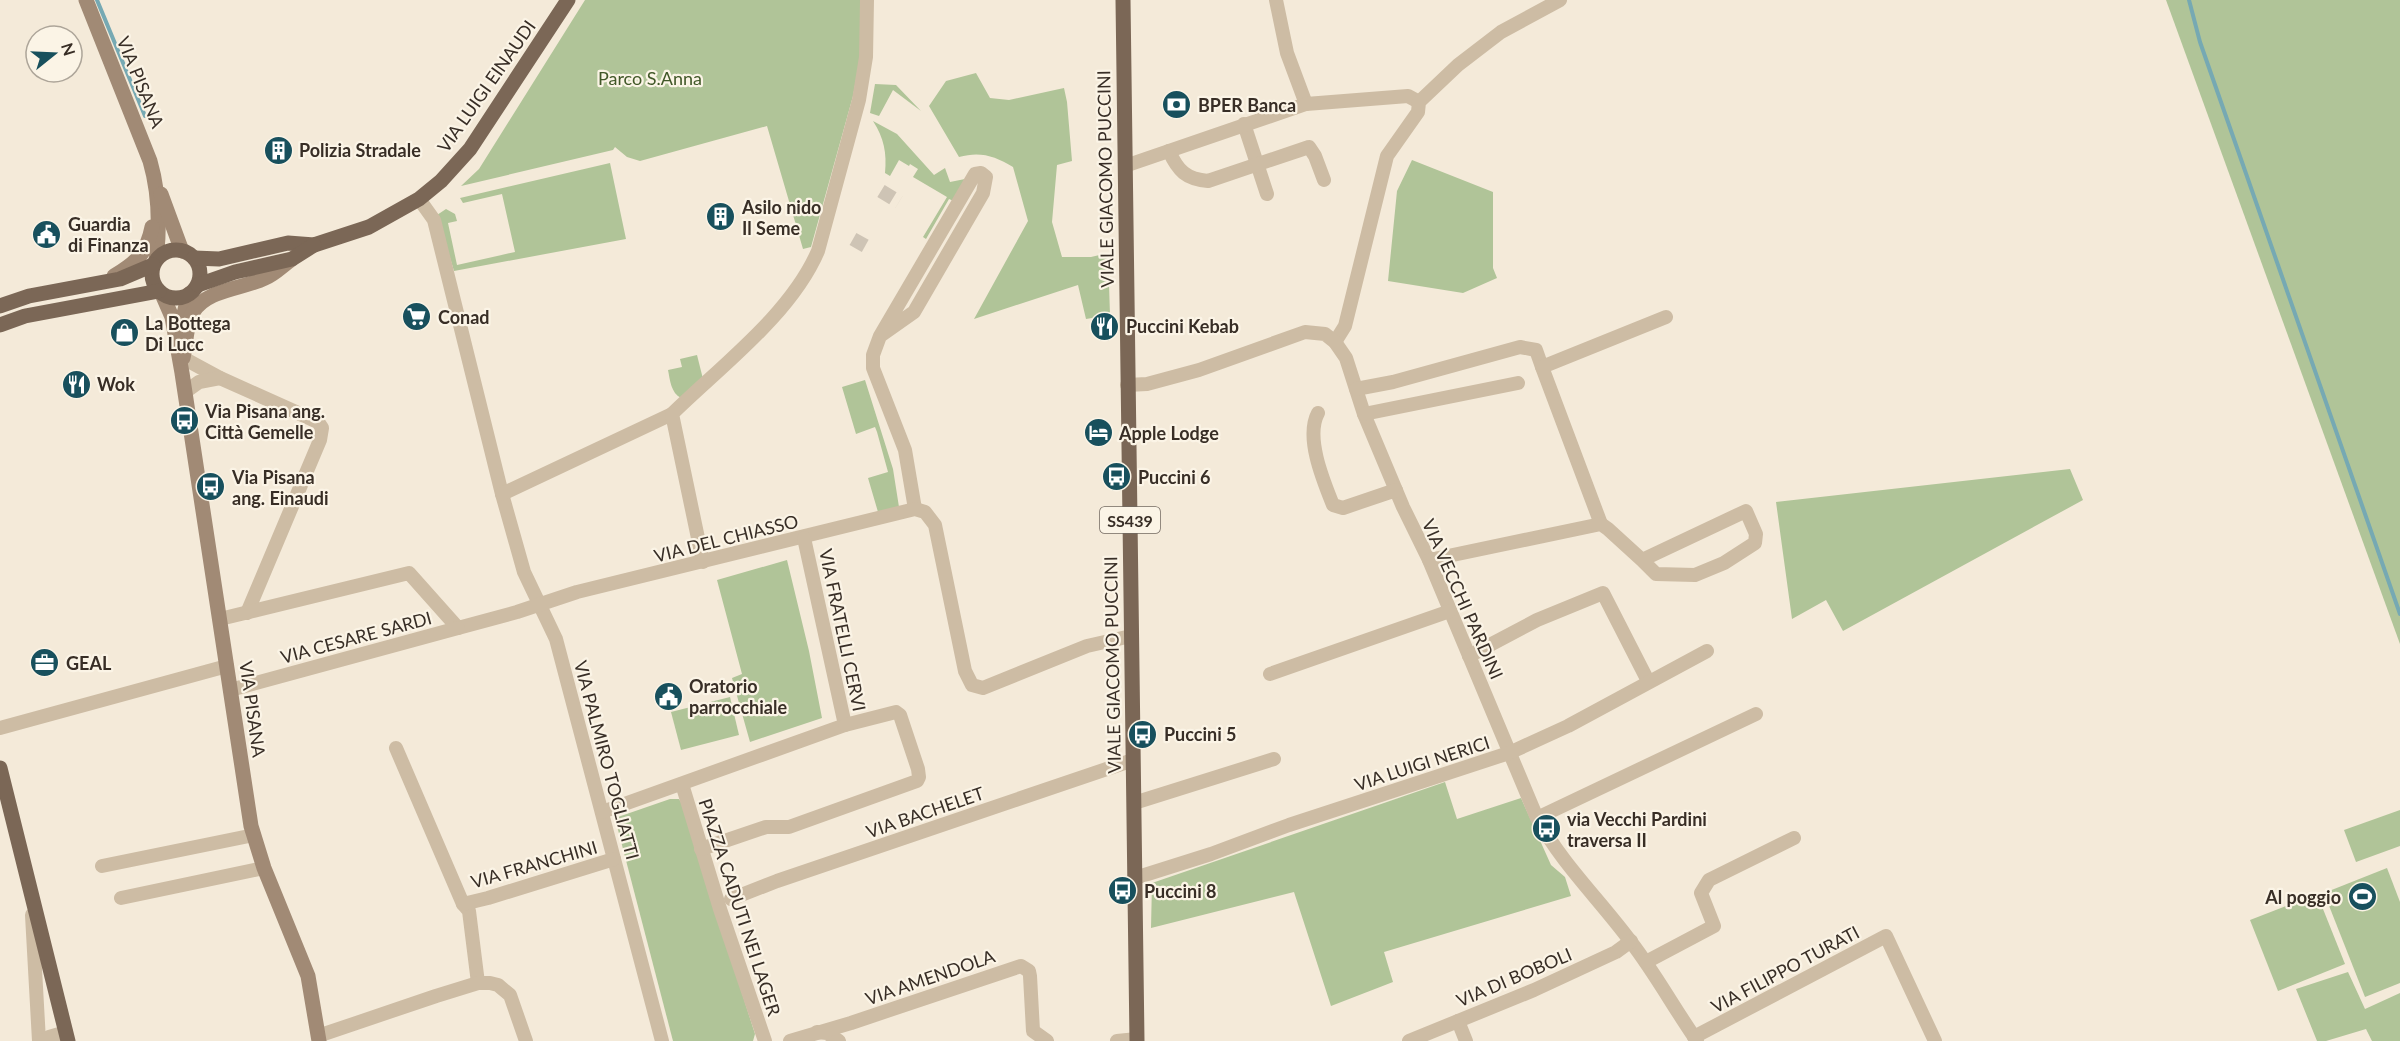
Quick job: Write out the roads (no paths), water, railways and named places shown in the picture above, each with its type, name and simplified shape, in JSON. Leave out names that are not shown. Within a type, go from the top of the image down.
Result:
[{"type":"main road","name":"VIA PISANA","points":[[86,0],[146,147],[155,181],[188,254],[200,270],[181,330],[183,366],[230,690],[254,835],[264,868],[308,976],[319,1038]]},
{"type":"main road","name":"VIA LUIGI EINAUDI","points":[[188,254],[226,257],[288,243],[314,245],[369,227],[419,199],[441,181],[470,149],[568,0]]},
{"type":"main road","name":"VIALE GIACOMO PUCCINI","points":[[1123,0],[1137,1040]]},
{"type":"main road","name":"VIA PISANA","points":[[155,181],[159,232],[153,280],[172,317],[183,366]]},
{"type":"main road","points":[[103,282],[129,267],[144,252],[149,243],[156,203]]},
{"type":"main road","points":[[183,366],[189,324],[193,312],[200,304],[217,295],[266,278],[314,245]]},
{"type":"main road","points":[[0,306],[29,296],[132,276],[172,250],[188,254]]},
{"type":"main road","points":[[0,325],[25,316],[160,293],[173,298],[236,272],[292,259]]},
{"type":"main road","points":[[0,768],[67,1037]]},
{"type":"street","points":[[502,494],[672,414],[793,296],[810,270],[818,251],[859,100],[866,57],[867,0]]},
{"type":"street","points":[[1276,0],[1287,52],[1306,104]]},
{"type":"street","points":[[1127,385],[1147,384],[1199,370],[1305,333],[1325,334],[1335,342],[1345,326],[1387,156],[1418,112],[1419,102],[1458,65],[1501,32],[1560,0]]},
{"type":"street","points":[[1125,166],[1306,104],[1408,96],[1419,102]]},
{"type":"street","points":[[1244,124],[1267,194]]},
{"type":"street","points":[[1169,151],[1181,173],[1195,180],[1208,181],[1309,147],[1324,180]]},
{"type":"street","points":[[880,336],[914,312],[983,193],[986,177],[981,173],[975,174],[880,336],[873,355],[873,368],[905,450],[915,510],[925,512],[935,525],[965,671],[972,685],[982,688],[1087,646],[1131,636]]},
{"type":"street","name":"VIA PALMIRO TOGLIATTI","points":[[419,199],[434,220],[502,494],[524,572],[556,639],[662,1041]]},
{"type":"street","points":[[1542,367],[1666,317]]},
{"type":"street","name":"VIA VECCHI PARDINI","points":[[1335,342],[1346,358],[1364,414],[1429,560],[1537,818],[1560,856],[1631,941],[1695,1039]]},
{"type":"street","points":[[1356,389],[1393,382],[1520,347],[1536,350],[1601,524],[1656,574],[1695,575],[1725,563],[1755,543],[1756,534],[1746,511],[1642,560]]},
{"type":"street","points":[[183,366],[220,378],[304,414],[318,422],[322,428],[320,440],[247,613]]},
{"type":"street","points":[[185,392],[199,382],[220,378]]},
{"type":"street","points":[[1364,414],[1518,383]]},
{"type":"street","points":[[1318,413],[1312,429],[1313,442],[1333,505],[1343,507],[1396,490]]},
{"type":"street","points":[[672,414],[703,562]]},
{"type":"street","name":"VIA DEL CHIASSO","points":[[458,628],[541,605],[577,592],[804,538],[881,516],[915,510]]},
{"type":"street","points":[[1429,560],[1601,524]]},
{"type":"street","name":"VIA FRATELLI CERVI","points":[[602,812],[845,725],[804,538]]},
{"type":"street","points":[[220,619],[409,573],[458,628]]},
{"type":"street","points":[[1469,656],[1537,620],[1603,593],[1648,681]]},
{"type":"street","points":[[1270,674],[1450,611]]},
{"type":"street","name":"VIA CESARE SARDI","points":[[230,690],[458,628]]},
{"type":"street","name":"VIA LUIGI NERICI","points":[[1134,878],[1509,753],[1568,726],[1707,651]]},
{"type":"street","points":[[0,728],[227,666]]},
{"type":"street","points":[[701,849],[766,828],[789,827],[917,782],[918,769],[900,716],[896,712],[845,725]]},
{"type":"street","points":[[1537,818],[1756,714]]},
{"type":"street","points":[[396,748],[463,904],[470,911],[478,983]]},
{"type":"street","points":[[1134,803],[1274,759]]},
{"type":"street","name":"VIA BACHELET","points":[[730,900],[788,877],[1133,760]]},
{"type":"street","name":"PIAZZA CADUTI NEI LAGER","points":[[682,784],[701,849],[765,1041]]},
{"type":"street","points":[[102,866],[254,835]]},
{"type":"street","points":[[1646,962],[1714,926],[1701,893],[1703,886],[1709,880],[1794,838]]},
{"type":"street","name":"VIA FRANCHINI","points":[[463,904],[614,859]]},
{"type":"street","points":[[121,898],[264,868]]},
{"type":"street","points":[[31,895],[39,1041]]},
{"type":"street","name":"VIA FILIPPO TURATI","points":[[1695,1039],[1886,936],[1935,1041]]},
{"type":"street","name":"VIA DI BOBOLI","points":[[1409,1041],[1544,986],[1616,952],[1631,941]]},
{"type":"street","name":"VIA AMENDOLA","points":[[790,1041],[1021,966],[1029,972],[1030,976],[1031,1025],[1028,1041]]},
{"type":"street","points":[[319,1038],[478,983],[498,985],[510,995],[526,1041]]},
{"type":"street","points":[[1458,1021],[1466,1041]]},
{"type":"street","points":[[815,1032],[827,1033],[841,1041],[851,1023]]},
{"type":"street","points":[[1031,1025],[1039,1038],[1047,1041]]},
{"type":"street","points":[[44,1041],[49,1037],[67,1037]]},
{"type":"street","points":[[1117,1041],[1137,1040]]},
{"type":"waterway","points":[[97,0],[145,116]]},
{"type":"waterway","points":[[2189,0],[2200,42],[2400,614]]},
{"type":"tunnel","points":[[881,191],[899,202]]},
{"type":"tunnel","points":[[853,239],[871,249]]},
{"type":"place","name":"BPER Banca","points":[[1177,105]]},
{"type":"place","name":"Polizia Stradale","points":[[278,150]]},
{"type":"place","name":"Asilo nido Il Seme","points":[[721,217]]},
{"type":"place","name":"Guardia di Finanza","points":[[47,234]]},
{"type":"place","name":"Conad","points":[[417,317]]},
{"type":"place","name":"Puccini Kebab","points":[[1105,326]]},
{"type":"place","name":"La Bottega Di Lucc","points":[[124,333]]},
{"type":"place","name":"Wok","points":[[76,384]]},
{"type":"place","name":"Via Pisana ang. Città Gemelle","points":[[184,421]]},
{"type":"place","name":"Apple Lodge","points":[[1098,433]]},
{"type":"place","name":"Puccini 6","points":[[1117,477]]},
{"type":"place","name":"Via Pisana ang. Einaudi","points":[[211,487]]},
{"type":"place","name":"GEAL","points":[[45,663]]},
{"type":"place","name":"Oratorio parrocchiale","points":[[668,696]]},
{"type":"place","name":"Puccini 5","points":[[1143,734]]},
{"type":"place","name":"via Vecchi Pardini traversa II","points":[[1546,829]]},
{"type":"place","name":"Puccini 8","points":[[1123,891]]},
{"type":"place","name":"Al poggio","points":[[2362,897]]},
{"type":"park label","name":"Parco S.Anna","points":[[650,78]]}]
